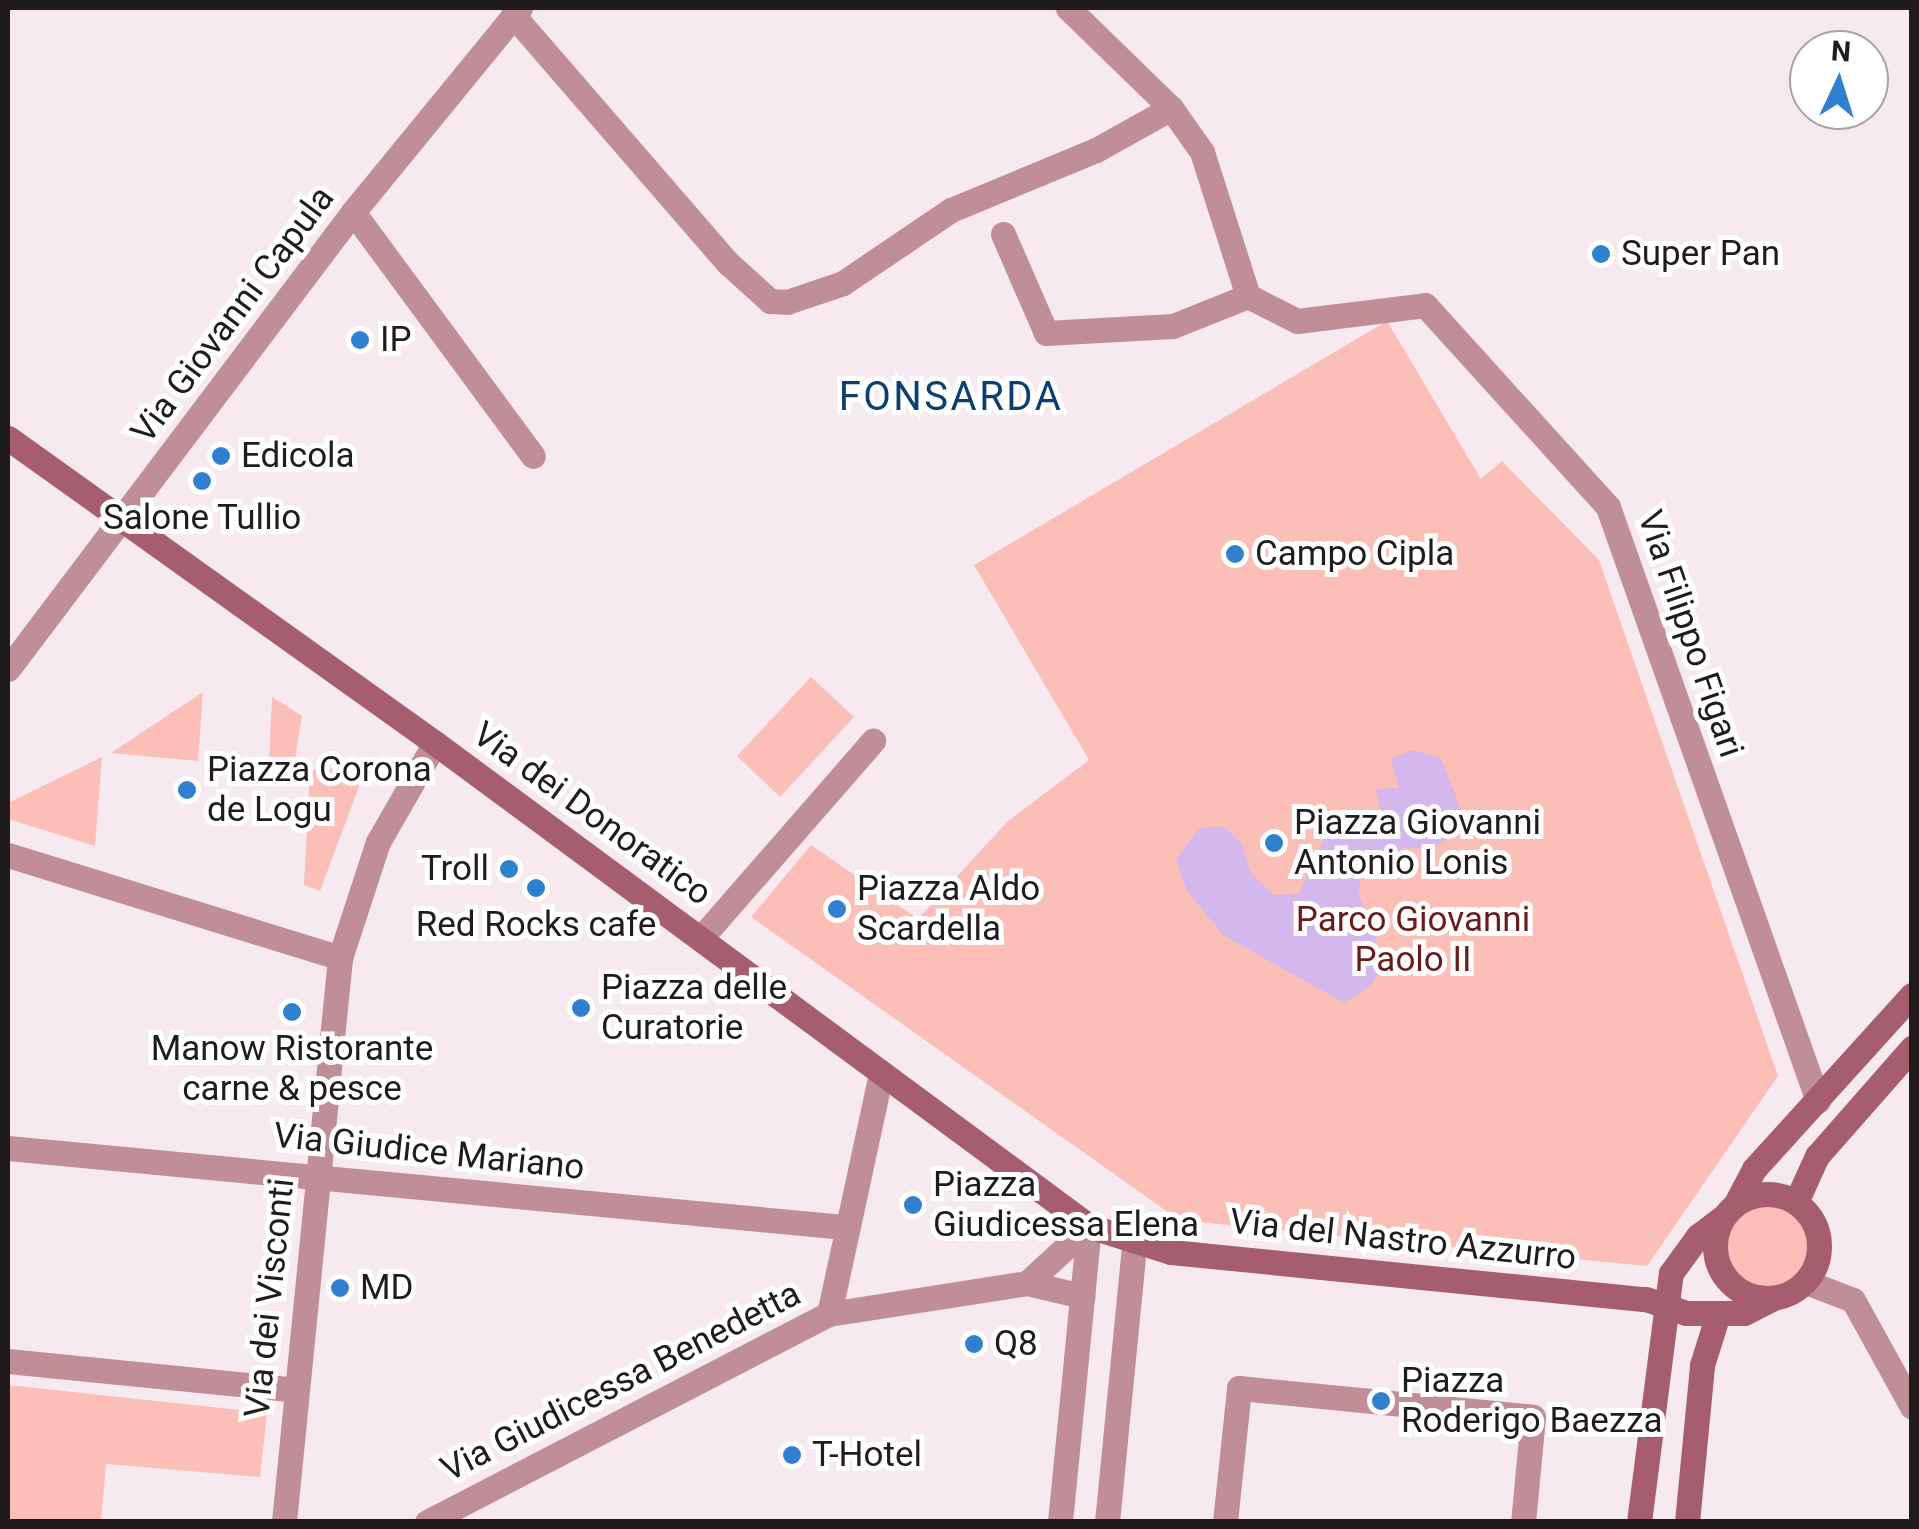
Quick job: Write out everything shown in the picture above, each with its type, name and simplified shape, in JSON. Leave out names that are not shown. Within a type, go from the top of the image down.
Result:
[{"type":"street","points":[[1002,234],[1046,333],[1172,326],[1248,296],[1202,152],[1172,108],[1068,8]]},
{"type":"street","points":[[516,11],[728,263],[770,301],[788,302],[842,283],[951,210],[1096,150],[1172,108]]},
{"type":"street","name":"Via Giovanni Capula","points":[[8,669],[352,212],[516,11]]},
{"type":"street","points":[[352,212],[534,456]]},
{"type":"street","name":"Via Filippo Figari","points":[[1248,296],[1298,320],[1424,305],[1608,508],[1818,1101]]},
{"type":"street","name":"Via dei Donoratico","points":[[8,438],[435,743],[1089,1226],[1134,1246]]},
{"type":"street","points":[[701,938],[873,741]]},
{"type":"street","name":"Via dei Visconti","points":[[284,1522],[340,958],[378,842],[435,743]]},
{"type":"street","points":[[8,856],[340,958]]},
{"type":"street","points":[[1773,1298],[1742,1292],[1725,1277],[1715,1242],[1754,1169],[1912,995]]},
{"type":"street","points":[[1796,1202],[1818,1156],[1912,1048]]},
{"type":"street","points":[[830,1314],[844,1228],[881,1073]]},
{"type":"street","name":"Via Giudice Mariano","points":[[8,1148],[844,1228]]},
{"type":"street","points":[[1639,1522],[1671,1273],[1698,1236],[1730,1210],[1762,1194],[1796,1202],[1819,1238],[1806,1282]]},
{"type":"street","points":[[1027,1283],[1089,1226]]},
{"type":"street","points":[[1060,1522],[1089,1226]]},
{"type":"street","points":[[1107,1522],[1134,1246]]},
{"type":"street","name":"Via del Nastro Azzurro","points":[[1134,1246],[1665,1301],[1686,1313],[1718,1314]]},
{"type":"street","points":[[1686,1522],[1702,1365],[1718,1314],[1744,1314],[1806,1282],[1854,1300],[1912,1407]]},
{"type":"street","name":"Via Giudicessa Benedetta","points":[[427,1522],[830,1314],[1027,1283],[1082,1296]]},
{"type":"street","points":[[8,1361],[296,1390]]},
{"type":"street","points":[[1226,1522],[1239,1388],[1534,1417],[1523,1522]]},
{"type":"green space","name":"Parco Giovanni Paolo II","points":[[1387,321],[1481,479],[1502,461],[1599,560],[1778,1076],[1647,1266],[1179,1220],[751,917],[811,845],[918,919],[1008,821],[1089,760],[974,565]]},
{"type":"green space","points":[[811,677],[854,717],[780,797],[737,756]]},
{"type":"green space","points":[[203,692],[198,761],[111,753]]},
{"type":"green space","points":[[272,697],[302,716],[294,764],[269,761]]},
{"type":"green space","points":[[102,757],[95,846],[8,819],[8,803]]},
{"type":"green space","points":[[350,768],[364,773],[320,891],[304,885],[310,770]]},
{"type":"green space","points":[[1768,1195],[1788,1198],[1811,1217],[1819,1246],[1816,1266],[1797,1289],[1768,1297],[1748,1294],[1725,1275],[1717,1246],[1720,1226],[1739,1203]]},
{"type":"green space","points":[[8,1385],[267,1413],[260,1477],[106,1464],[101,1521],[8,1521]]},
{"type":"shaded area","points":[[1413,750],[1441,758],[1462,812],[1449,838],[1431,850],[1406,847],[1360,877],[1359,895],[1377,941],[1373,954],[1384,964],[1370,986],[1344,1003],[1223,935],[1187,891],[1176,859],[1198,829],[1224,827],[1241,842],[1251,873],[1274,895],[1299,894],[1324,839],[1384,821],[1375,789],[1399,788],[1391,759]]},
{"type":"place","name":"Super Pan","points":[[1601,254]]},
{"type":"place","name":"IP","points":[[360,340]]},
{"type":"place","name":"Edicola","points":[[221,456]]},
{"type":"place","name":"Salone Tullio","points":[[202,481]]},
{"type":"place","name":"Campo Cipla","points":[[1235,554]]},
{"type":"place","name":"Piazza Corona de Logu","points":[[187,790]]},
{"type":"place","name":"Piazza Giovanni Antonio Lonis","points":[[1274,843]]},
{"type":"place","name":"Troll","points":[[509,869]]},
{"type":"place","name":"Red Rocks cafe","points":[[536,888]]},
{"type":"place","name":"Piazza Aldo Scardella","points":[[837,909]]},
{"type":"place","name":"Piazza delle Curatorie","points":[[581,1008]]},
{"type":"place","name":"Manow Ristorante carne & pesce","points":[[292,1012]]},
{"type":"place","name":"Piazza Giudicessa Elena","points":[[913,1205]]},
{"type":"place","name":"MD","points":[[340,1288]]},
{"type":"place","name":"Q8","points":[[974,1344]]},
{"type":"place","name":"Piazza Roderigo Baezza","points":[[1381,1401]]},
{"type":"place","name":"T-Hotel","points":[[792,1455]]},
{"type":"district","name":"FONSARDA","points":[[951,397]]}]
